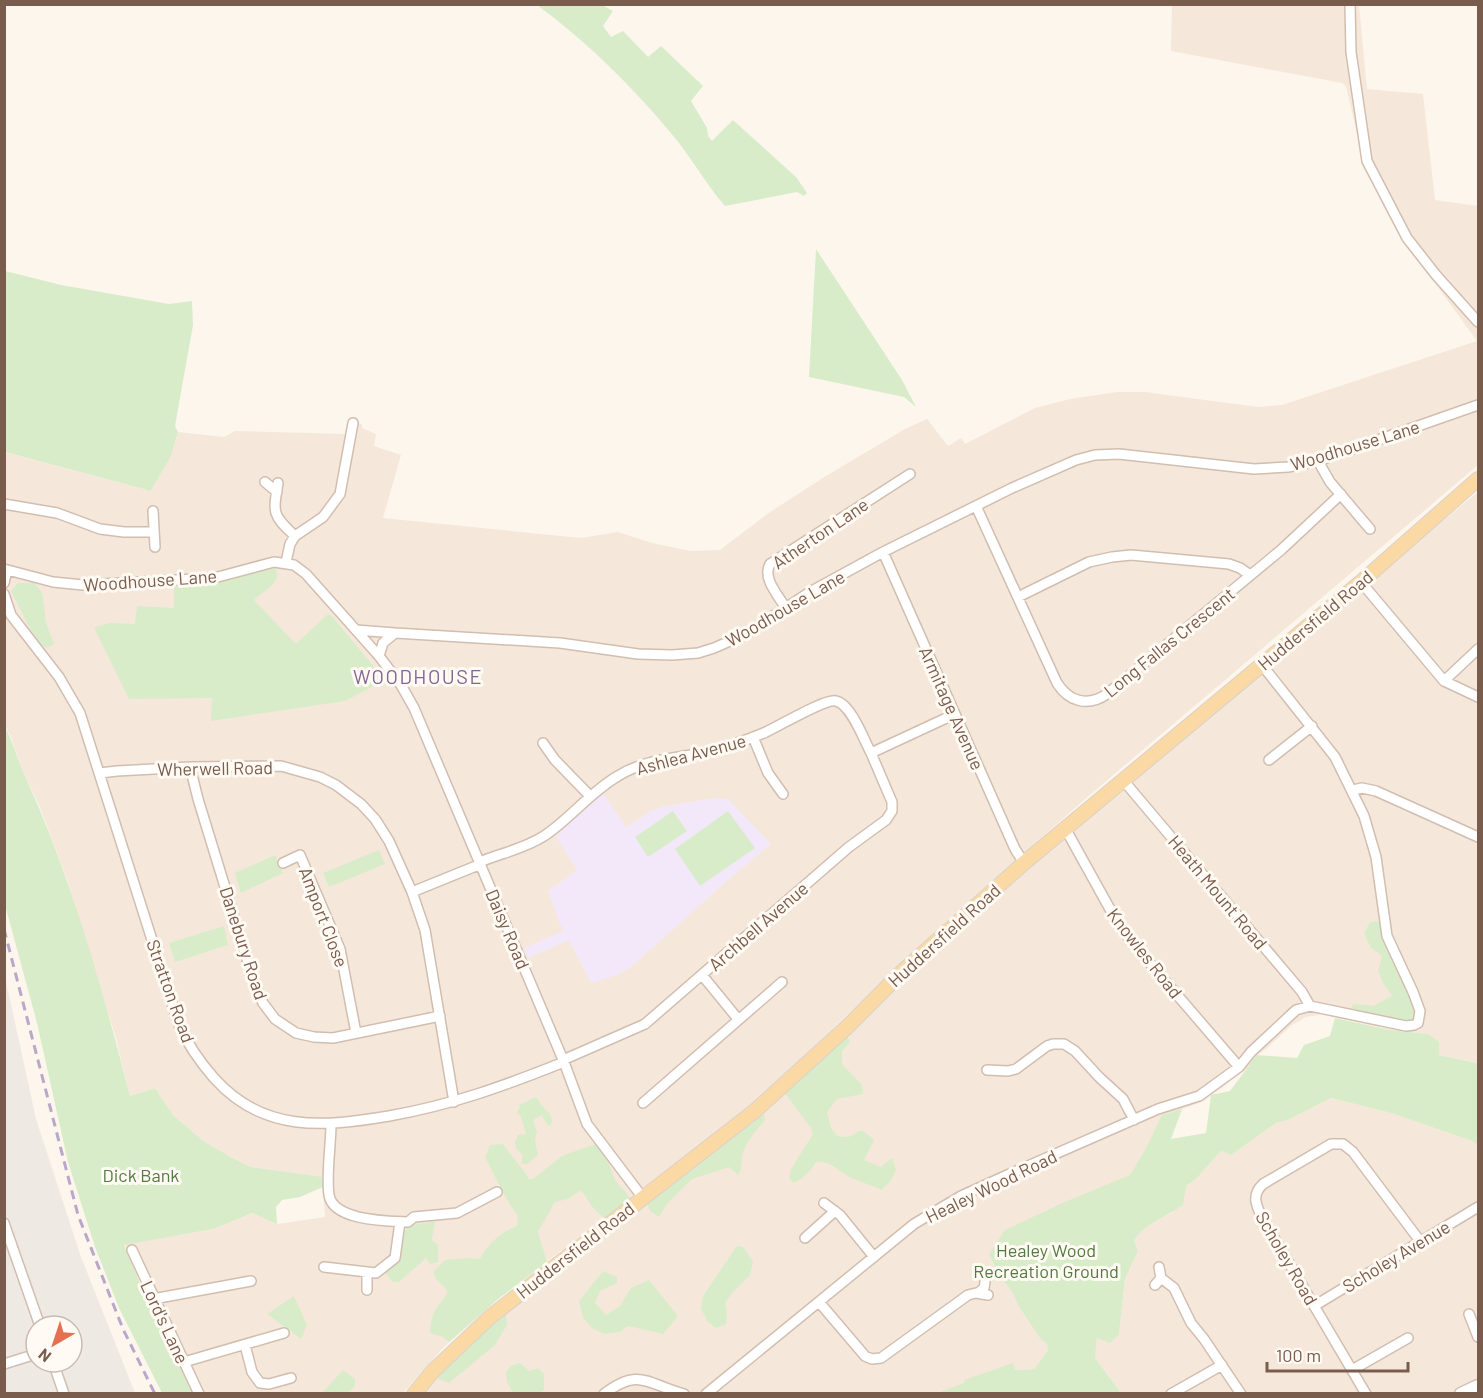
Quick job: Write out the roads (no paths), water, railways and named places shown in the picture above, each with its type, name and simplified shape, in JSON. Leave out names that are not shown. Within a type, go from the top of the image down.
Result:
[{"type":"main road","name":"Huddersfield Road","points":[[414,1394],[434,1371],[490,1317],[756,1110],[903,971],[1024,863],[1361,582],[1479,479]]},
{"type":"street","points":[[1350,4],[1351,52],[1367,161],[1407,238],[1436,275],[1479,322]]},
{"type":"street","name":"Woodhouse Lane","points":[[356,630],[560,643],[638,654],[698,653],[746,634],[785,607],[883,552],[1065,464],[1095,455],[1119,454],[1254,469],[1288,467],[1318,461],[1479,405]]},
{"type":"street","points":[[353,423],[342,488],[337,500],[319,520],[295,536],[290,544],[286,562],[297,566],[306,574],[379,656],[384,643],[395,633]]},
{"type":"street","points":[[1318,461],[1327,478],[1370,529]]},
{"type":"street","name":"Atherton Lane","points":[[785,607],[768,578],[767,568],[770,564],[909,474]]},
{"type":"street","points":[[265,482],[278,488],[275,514],[295,536]]},
{"type":"street","name":"Long Fallas Crescent","points":[[976,506],[1061,689],[1073,699],[1087,702],[1107,694],[1281,550],[1341,494]]},
{"type":"street","points":[[4,504],[57,513],[100,529],[152,532]]},
{"type":"street","points":[[153,512],[152,532],[155,547]]},
{"type":"street","name":"Armitage Avenue","points":[[883,552],[1015,849],[1024,863]]},
{"type":"street","points":[[1018,597],[1089,562],[1121,556],[1229,564],[1250,575]]},
{"type":"street","name":"Woodhouse Lane","points":[[6,570],[53,582],[83,585],[214,578],[271,562],[286,562]]},
{"type":"street","points":[[4,583],[6,570]]},
{"type":"street","points":[[1361,582],[1444,681],[1479,697]]},
{"type":"street","name":"Stratton Road","points":[[4,594],[11,615],[59,677],[85,725],[183,1035],[196,1056],[227,1092],[258,1112],[286,1121],[331,1124],[420,1110],[454,1102],[487,1092],[563,1061]]},
{"type":"street","points":[[1444,681],[1479,649]]},
{"type":"street","name":"Daisy Road","points":[[379,656],[401,685],[421,720],[587,1124],[643,1198]]},
{"type":"street","points":[[1262,665],[1312,726],[1335,758],[1353,790],[1364,816],[1376,857],[1387,936],[1413,992],[1420,1011],[1420,1018],[1416,1024],[1406,1026],[1310,1006]]},
{"type":"street","name":"Ashlea Avenue","points":[[481,863],[535,842],[618,775],[641,765],[704,752],[753,737],[791,721],[824,702],[835,700],[850,712],[871,753]]},
{"type":"street","points":[[871,753],[955,714]]},
{"type":"street","points":[[1269,760],[1312,726]]},
{"type":"street","points":[[753,737],[768,773],[783,794]]},
{"type":"street","points":[[543,743],[560,765],[590,796]]},
{"type":"street","name":"Archbell Avenue","points":[[563,1061],[639,1028],[849,847],[889,816],[892,805],[890,794],[871,753]]},
{"type":"street","name":"Wherwell Road","points":[[100,773],[190,767],[274,765],[302,770],[331,782],[356,800],[379,824],[412,892],[428,942],[454,1102]]},
{"type":"street","name":"Danebury Road","points":[[190,767],[201,810],[252,974],[265,1008],[281,1024],[303,1035],[329,1038],[440,1016]]},
{"type":"street","name":"Heath Mount Road","points":[[1123,780],[1302,992],[1310,1006]]},
{"type":"street","points":[[1353,790],[1367,788],[1376,791],[1479,837]]},
{"type":"street","name":"Knowles Road","points":[[1065,828],[1111,911],[1130,940],[1241,1065]]},
{"type":"street","name":"Amport Close","points":[[283,863],[300,855],[317,892],[340,949],[356,1033]]},
{"type":"street","points":[[412,892],[481,863]]},
{"type":"street","points":[[702,975],[738,1019]]},
{"type":"street","points":[[643,1103],[782,982]]},
{"type":"street","name":"Healey Wood Road","points":[[706,1394],[914,1224],[961,1196],[1158,1109],[1199,1096],[1241,1065],[1251,1052],[1296,1010],[1310,1006]]},
{"type":"street","points":[[987,1070],[1012,1071],[1053,1044],[1064,1044],[1070,1047],[1123,1099],[1134,1120]]},
{"type":"street","points":[[331,1124],[329,1195],[338,1208],[351,1215],[408,1222],[414,1217],[457,1214],[497,1192]]},
{"type":"street","name":"Scholey Road","points":[[1366,1394],[1257,1209],[1256,1194],[1263,1184],[1331,1144],[1343,1144],[1353,1152],[1420,1241]]},
{"type":"street","points":[[824,1203],[835,1211],[874,1257]]},
{"type":"street","name":"Scholey Avenue","points":[[1314,1306],[1479,1207]]},
{"type":"street","points":[[805,1238],[835,1211]]},
{"type":"street","points":[[324,1267],[376,1273],[395,1258],[399,1222]]},
{"type":"street","points":[[4,1223],[36,1314]]},
{"type":"street","name":"Lord's Lane","points":[[132,1250],[199,1394]]},
{"type":"street","points":[[1160,1267],[1158,1282],[1174,1288],[1181,1299],[1188,1319],[1241,1394]]},
{"type":"street","points":[[367,1272],[367,1290]]},
{"type":"street","points":[[153,1299],[251,1281]]},
{"type":"street","points":[[819,1302],[863,1354],[875,1359],[882,1358],[968,1295],[983,1294],[985,1282]]},
{"type":"street","points":[[1469,1314],[1479,1337]]},
{"type":"street","points":[[184,1362],[284,1333]]},
{"type":"street","points":[[1352,1370],[1408,1338]]},
{"type":"street","points":[[245,1345],[252,1372],[260,1383],[269,1384],[291,1378]]},
{"type":"street","points":[[4,1364],[24,1358]]},
{"type":"street","points":[[1171,1394],[1222,1365]]},
{"type":"street","points":[[57,1374],[64,1394]]},
{"type":"street","points":[[604,1394],[620,1382],[633,1378],[684,1394]]},
{"type":"street","points":[[1461,1394],[1479,1386]]},
{"type":"railway","points":[[4,929],[78,1215],[123,1329],[155,1394]]},
{"type":"district","name":"WOODHOUSE","points":[[418,676]]},
{"type":"park label","name":"Dick Bank","points":[[141,1175]]},
{"type":"park label","name":"Healey Wood Recreation Ground","points":[[1046,1260]]}]
